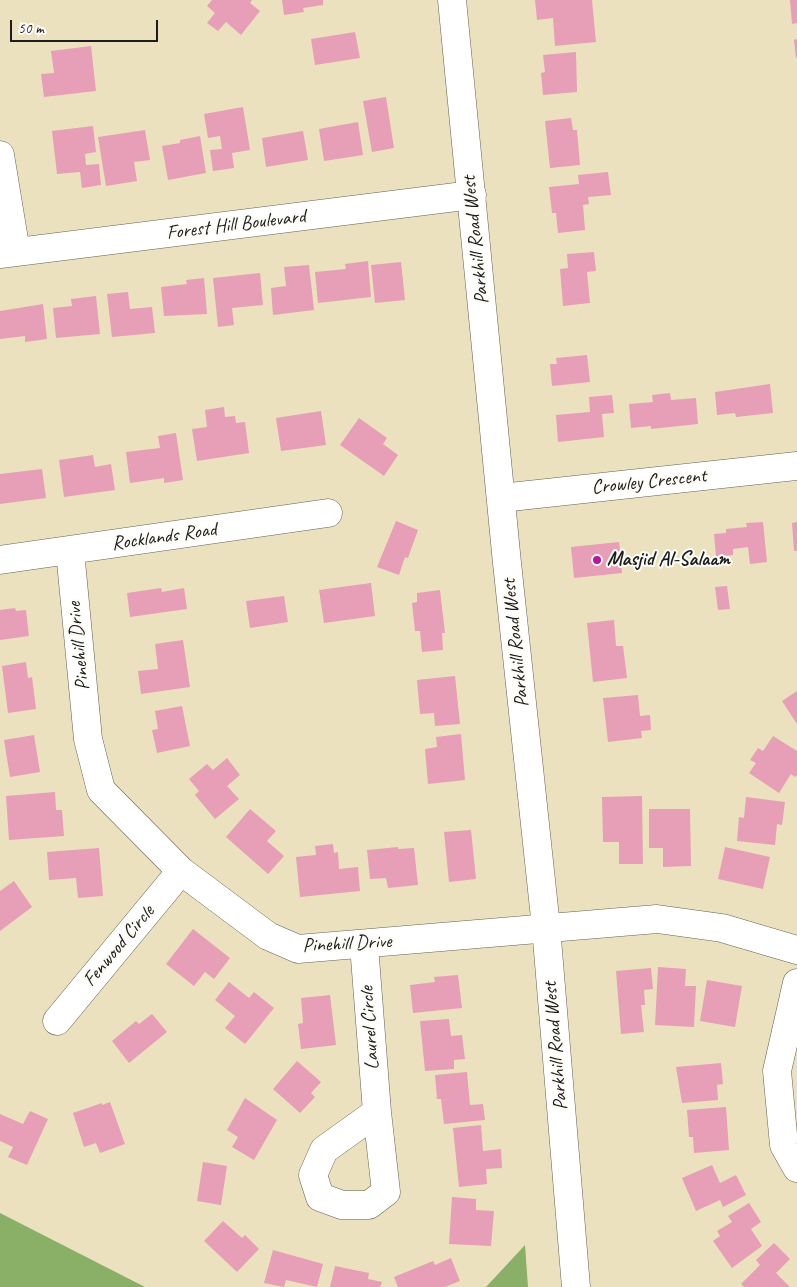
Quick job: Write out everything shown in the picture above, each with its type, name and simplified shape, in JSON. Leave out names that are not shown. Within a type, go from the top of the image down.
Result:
[{"type":"street","name":"Parkhill Road West","points":[[452,0],[546,927],[576,1287]]},
{"type":"street","points":[[0,154],[8,253]]},
{"type":"street","name":"Forest Hill Boulevard","points":[[8,253],[472,195]]},
{"type":"street","name":"Crowley Crescent","points":[[501,498],[797,466]]},
{"type":"street","name":"Rocklands Road","points":[[0,560],[328,513]]},
{"type":"street","name":"Pinehill Drive","points":[[70,551],[88,739],[101,790],[182,871],[268,936],[298,949],[364,945],[514,932],[546,927],[657,919],[722,928],[797,950]]},
{"type":"street","name":"Fenwood Circle","points":[[57,1021],[182,871]]},
{"type":"street","name":"Laurel Circle","points":[[364,945],[377,1112]]},
{"type":"street","points":[[797,983],[777,1071],[784,1145],[797,1168]]},
{"type":"green space","points":[[0,1213],[145,1287],[0,1287]]},
{"type":"green space","points":[[525,1245],[528,1287],[486,1287]]},
{"type":"building","points":[[212,0],[252,0],[250,3],[260,11],[241,35],[226,22],[218,31],[207,23],[215,13],[207,6]]},
{"type":"building","points":[[282,0],[323,0],[323,5],[303,8],[304,12],[284,15]]},
{"type":"building","points":[[535,0],[592,0],[596,42],[555,46],[553,18],[537,20]]},
{"type":"building","points":[[790,0],[797,0],[797,23],[792,24]]},
{"type":"building","points":[[355,32],[360,58],[315,65],[311,39]]},
{"type":"building","points":[[797,39],[797,58],[796,58],[794,40]]},
{"type":"building","points":[[91,46],[96,91],[44,97],[41,74],[54,73],[51,51]]},
{"type":"building","points":[[576,52],[577,92],[543,95],[541,73],[545,72],[543,55]]},
{"type":"building","points":[[386,97],[394,148],[372,152],[363,101]]},
{"type":"building","points":[[243,107],[250,150],[232,153],[234,168],[213,171],[210,150],[222,149],[220,136],[208,138],[204,114]]},
{"type":"building","points":[[571,118],[573,130],[577,130],[580,165],[550,168],[545,121]]},
{"type":"building","points":[[358,122],[363,155],[324,161],[319,129]]},
{"type":"building","points":[[93,126],[96,152],[85,154],[86,165],[99,164],[101,185],[82,188],[80,172],[57,174],[52,131]]},
{"type":"building","points":[[145,130],[150,160],[134,162],[137,181],[106,186],[98,137]]},
{"type":"building","points":[[303,131],[308,160],[266,167],[262,138]]},
{"type":"building","points":[[200,136],[206,173],[168,180],[162,146],[180,143],[180,140]]},
{"type":"building","points":[[608,172],[611,195],[588,197],[589,204],[583,205],[585,230],[558,233],[556,213],[552,213],[549,187],[579,184],[578,175]]},
{"type":"building","points":[[594,252],[596,271],[587,272],[590,303],[563,306],[560,269],[568,268],[567,254]]},
{"type":"building","points":[[368,261],[371,297],[318,303],[315,272],[346,269],[345,264]]},
{"type":"building","points":[[401,262],[405,300],[375,303],[371,265]]},
{"type":"building","points":[[309,265],[314,310],[273,315],[271,288],[286,286],[284,267]]},
{"type":"building","points":[[260,273],[263,305],[232,308],[234,325],[218,327],[213,278]]},
{"type":"building","points":[[204,278],[207,314],[164,316],[161,287],[187,284],[186,280]]},
{"type":"building","points":[[128,292],[130,309],[152,307],[155,333],[112,337],[107,294]]},
{"type":"building","points":[[96,296],[100,334],[56,338],[53,308],[72,306],[71,299]]},
{"type":"building","points":[[43,304],[47,339],[25,342],[25,336],[0,339],[0,311]]},
{"type":"building","points":[[587,355],[590,382],[552,386],[550,364],[557,364],[556,358]]},
{"type":"building","points":[[770,384],[773,413],[736,417],[735,413],[717,415],[715,392]]},
{"type":"building","points":[[670,393],[671,400],[696,398],[698,424],[651,429],[651,426],[631,428],[629,404],[653,402],[652,395]]},
{"type":"building","points":[[612,395],[614,413],[602,414],[604,437],[558,442],[556,415],[590,412],[589,397]]},
{"type":"building","points":[[224,407],[225,417],[235,416],[236,423],[245,422],[249,453],[197,461],[192,429],[207,427],[205,410]]},
{"type":"building","points":[[321,411],[326,445],[281,451],[276,418]]},
{"type":"building","points":[[359,418],[387,438],[383,444],[398,455],[384,476],[340,445]]},
{"type":"building","points":[[176,433],[183,480],[164,483],[164,478],[130,483],[126,452],[160,448],[158,436]]},
{"type":"building","points":[[93,455],[95,467],[111,464],[115,490],[64,497],[59,460]]},
{"type":"building","points":[[42,469],[46,498],[0,504],[0,474]]},
{"type":"building","points":[[396,521],[418,530],[408,558],[405,557],[399,575],[377,567]]},
{"type":"building","points":[[763,522],[767,562],[750,564],[748,547],[733,549],[733,555],[716,557],[714,534],[726,533],[726,529],[747,527],[746,523]]},
{"type":"building","points":[[797,522],[797,551],[794,551],[792,523]]},
{"type":"building","name":"Masjid Al-Salaam","points":[[619,542],[622,573],[574,578],[571,547]]},
{"type":"building","points":[[371,583],[375,616],[324,623],[319,590]]},
{"type":"building","points":[[727,586],[730,609],[718,610],[715,587]]},
{"type":"building","points":[[161,588],[162,592],[184,588],[187,609],[130,617],[127,593]]},
{"type":"building","points":[[440,590],[445,633],[442,633],[443,650],[422,652],[420,631],[415,631],[412,603],[417,602],[417,593]]},
{"type":"building","points":[[284,596],[288,622],[250,628],[246,601]]},
{"type":"building","points":[[15,608],[16,611],[26,610],[29,636],[0,640],[0,610]]},
{"type":"building","points":[[614,620],[616,646],[623,646],[627,678],[593,682],[587,623]]},
{"type":"building","points":[[183,640],[190,687],[141,694],[138,671],[158,669],[155,644]]},
{"type":"building","points":[[26,662],[28,678],[32,677],[36,709],[8,713],[2,666]]},
{"type":"building","points":[[455,676],[460,724],[435,726],[434,713],[420,714],[417,680]]},
{"type":"building","points":[[797,691],[797,724],[782,701]]},
{"type":"building","points":[[638,695],[640,716],[650,715],[651,730],[641,731],[642,738],[608,742],[603,698]]},
{"type":"building","points":[[182,706],[190,746],[157,753],[152,730],[158,729],[155,711]]},
{"type":"building","points":[[461,734],[465,780],[428,784],[425,749],[437,747],[436,737]]},
{"type":"building","points":[[34,735],[40,772],[10,777],[4,740]]},
{"type":"building","points":[[773,736],[797,751],[797,775],[795,777],[791,774],[779,793],[749,773],[756,763],[750,760],[758,748],[763,751]]},
{"type":"building","points":[[227,758],[240,775],[227,786],[239,799],[215,819],[195,795],[199,791],[189,779],[207,764],[213,770]]},
{"type":"building","points":[[55,792],[56,810],[62,810],[64,836],[9,840],[6,796]]},
{"type":"building","points":[[642,796],[643,864],[619,864],[619,842],[603,842],[602,797]]},
{"type":"building","points":[[746,797],[785,802],[782,825],[777,824],[775,845],[737,841],[739,817],[744,818]]},
{"type":"building","points":[[250,809],[276,831],[267,841],[284,856],[268,874],[226,837]]},
{"type":"building","points":[[649,809],[690,809],[691,866],[663,867],[663,848],[649,848]]},
{"type":"building","points":[[471,830],[476,879],[449,882],[444,832]]},
{"type":"building","points":[[333,844],[334,853],[338,852],[339,869],[358,867],[360,891],[300,897],[296,857],[316,855],[315,846]]},
{"type":"building","points":[[398,847],[398,849],[414,848],[418,885],[388,888],[386,878],[370,879],[367,850]]},
{"type":"building","points":[[725,847],[770,857],[763,889],[718,879]]},
{"type":"building","points":[[99,848],[103,896],[78,898],[76,878],[49,880],[47,852]]},
{"type":"building","points":[[14,881],[32,907],[0,931],[0,891]]},
{"type":"building","points":[[193,929],[230,958],[214,979],[205,972],[194,986],[166,964]]},
{"type":"building","points":[[658,967],[686,969],[685,986],[696,986],[694,1027],[655,1025]]},
{"type":"building","points":[[651,968],[653,989],[644,990],[645,1005],[641,1005],[644,1032],[621,1034],[616,971]]},
{"type":"building","points":[[458,975],[462,1008],[413,1013],[410,985],[435,982],[434,977]]},
{"type":"building","points":[[707,980],[742,986],[735,1027],[700,1021]]},
{"type":"building","points":[[229,982],[249,998],[254,992],[274,1008],[245,1044],[225,1028],[235,1016],[215,1000]]},
{"type":"building","points":[[330,995],[336,1045],[301,1049],[298,1024],[303,1023],[301,998]]},
{"type":"building","points":[[152,1014],[167,1032],[129,1063],[112,1041],[136,1021],[139,1024]]},
{"type":"building","points":[[449,1019],[451,1036],[462,1035],[465,1059],[454,1060],[454,1069],[425,1071],[420,1021]]},
{"type":"building","points":[[297,1061],[321,1082],[311,1093],[315,1097],[300,1113],[273,1089]]},
{"type":"building","points":[[721,1063],[723,1084],[717,1085],[718,1100],[682,1103],[676,1067]]},
{"type":"building","points":[[467,1072],[470,1105],[483,1104],[485,1120],[444,1124],[441,1099],[437,1099],[435,1075]]},
{"type":"building","points":[[245,1098],[277,1120],[254,1160],[232,1147],[238,1137],[227,1130]]},
{"type":"building","points":[[110,1102],[125,1144],[100,1153],[96,1143],[84,1147],[73,1113]]},
{"type":"building","points":[[726,1107],[729,1150],[694,1153],[693,1137],[689,1137],[687,1110]]},
{"type":"building","points":[[30,1111],[48,1119],[27,1165],[8,1157],[13,1147],[0,1141],[0,1114],[23,1124]]},
{"type":"building","points":[[481,1125],[483,1151],[501,1149],[502,1168],[486,1169],[487,1184],[459,1187],[453,1128]]},
{"type":"building","points":[[203,1162],[227,1166],[221,1205],[197,1201]]},
{"type":"building","points":[[712,1165],[720,1183],[736,1175],[746,1195],[723,1207],[720,1200],[696,1211],[682,1178]]},
{"type":"building","points":[[452,1197],[476,1199],[476,1210],[494,1211],[491,1246],[449,1244]]},
{"type":"building","points":[[749,1203],[761,1222],[751,1229],[762,1246],[732,1268],[713,1241],[720,1236],[717,1231],[732,1222],[728,1216]]},
{"type":"building","points":[[223,1221],[242,1238],[245,1235],[259,1249],[237,1272],[204,1241]]},
{"type":"building","points":[[774,1243],[790,1259],[776,1273],[790,1287],[744,1287],[741,1284],[760,1265],[756,1260]]},
{"type":"building","points":[[273,1250],[323,1264],[317,1287],[286,1280],[284,1287],[264,1283]]},
{"type":"building","points":[[451,1258],[460,1281],[445,1287],[398,1287],[394,1277],[433,1261],[435,1265]]},
{"type":"building","points":[[335,1266],[369,1273],[368,1279],[382,1282],[380,1287],[330,1287]]},
{"type":"place","name":"Masjid Al-Salaam","points":[[597,560]]}]
